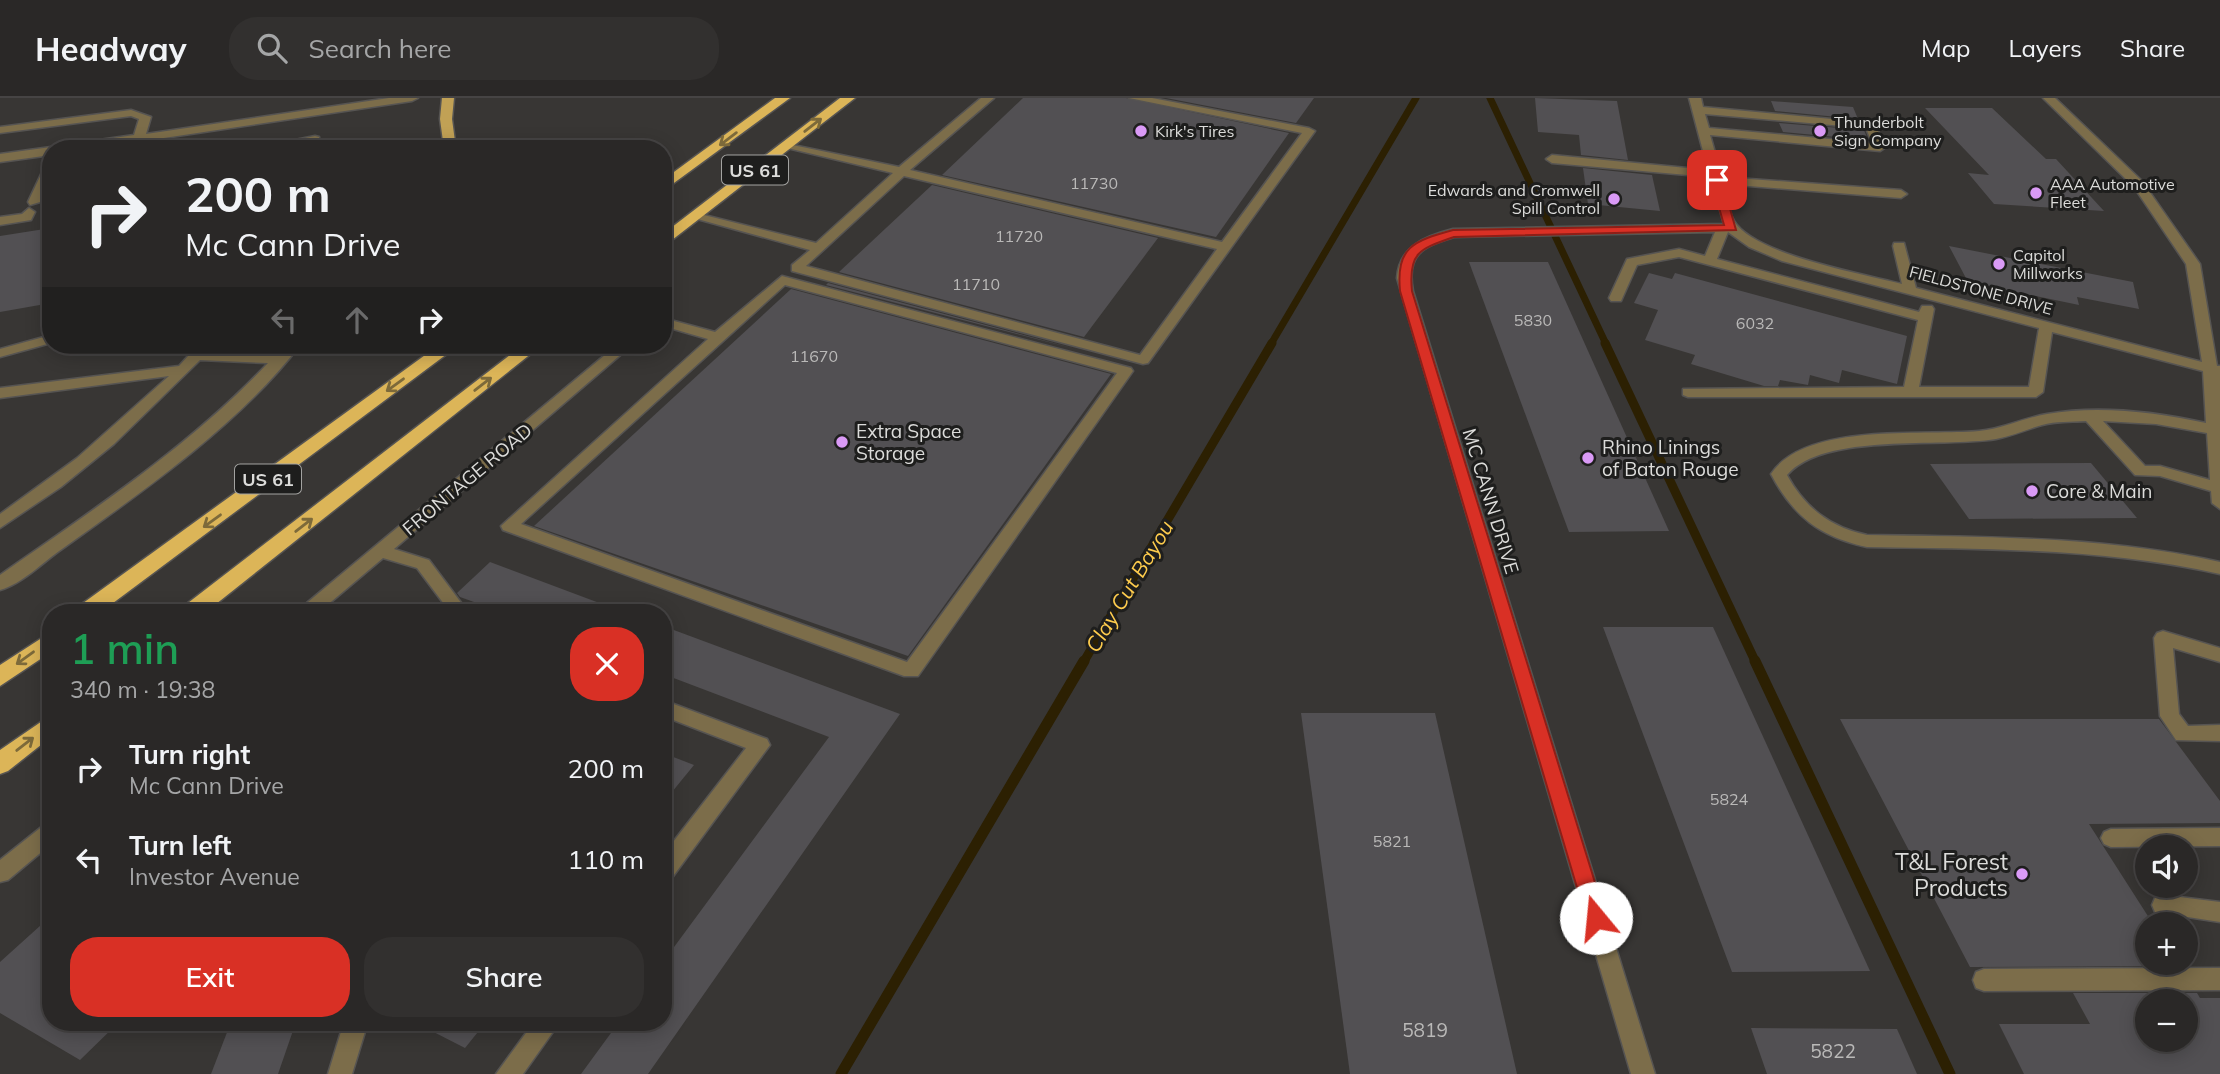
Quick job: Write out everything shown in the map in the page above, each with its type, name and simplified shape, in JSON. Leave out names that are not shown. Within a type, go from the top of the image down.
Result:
[{"type":"highway","name":"US 61","points":[[672,180],[783,98]]},
{"type":"highway","name":"US 61","points":[[672,235],[848,98]]},
{"type":"highway","name":"US 61","points":[[98,604],[438,354]]},
{"type":"highway","name":"US 61","points":[[202,604],[522,354]]},
{"type":"highway","points":[[0,677],[42,647]]},
{"type":"highway","points":[[0,764],[42,731]]},
{"type":"main road","points":[[448,98],[446,119],[449,140]]},
{"type":"street","points":[[126,140],[412,98]]},
{"type":"street","points":[[988,98],[901,172],[797,268],[1143,360],[1309,131],[1135,98]]},
{"type":"street","points":[[2049,98],[2138,184],[2193,264],[2215,369],[2220,503]]},
{"type":"street","points":[[1704,131],[1880,147],[1870,125],[1696,104],[1731,230],[1710,261]]},
{"type":"street","points":[[314,140],[325,111]]},
{"type":"street","points":[[1,159],[35,139],[140,114],[146,121],[139,138]]},
{"type":"street","points":[[0,130],[35,139],[42,144]]},
{"type":"street","points":[[787,145],[1226,247]]},
{"type":"street","points":[[1552,159],[1901,194]]},
{"type":"street","points":[[0,221],[27,217],[42,184]]},
{"type":"street","points":[[696,217],[819,248]]},
{"type":"street","name":"FIELDSTONE DRIVE","points":[[1731,230],[1762,249],[1787,258],[2215,369]]},
{"type":"street","name":"MC CANN DRIVE","points":[[1643,1074],[1403,278],[1406,260],[1412,252],[1437,238],[1468,231],[1731,230]]},
{"type":"street","points":[[1899,246],[1910,290]]},
{"type":"street","points":[[1616,298],[1632,262],[1679,253],[1925,318]]},
{"type":"street","points":[[782,280],[1126,372],[911,671],[509,526],[719,338],[782,280]]},
{"type":"street","points":[[1911,392],[1930,295]]},
{"type":"street","points":[[672,325],[719,338]]},
{"type":"street","points":[[1688,391],[2036,392],[2046,325]]},
{"type":"street","points":[[0,353],[42,341]]},
{"type":"street","points":[[0,522],[63,476],[197,354]]},
{"type":"street","points":[[236,354],[280,359]]},
{"type":"street","points":[[0,584],[176,456],[228,413],[285,354]]},
{"type":"street","name":"FRONTAGE ROAD","points":[[318,604],[614,354]]},
{"type":"street","points":[[0,393],[181,370]]},
{"type":"street","points":[[2216,430],[2175,420],[2051,418],[1996,434],[1834,444],[1790,459],[1779,474],[1798,507],[1818,525],[1843,537],[1867,541],[2118,547],[2173,555],[2220,568]]},
{"type":"street","points":[[2091,418],[2141,471],[2160,471],[2219,488]]},
{"type":"street","points":[[381,551],[423,564],[453,604]]},
{"type":"street","points":[[2220,655],[2163,638],[2170,716],[2183,734],[2220,733]]},
{"type":"street","points":[[672,711],[760,745],[672,860]]},
{"type":"street","points":[[2111,838],[2220,837]]},
{"type":"street","points":[[0,873],[42,838]]},
{"type":"street","points":[[2163,905],[2220,912]]},
{"type":"street","points":[[1984,980],[2220,979]]},
{"type":"street","points":[[340,1074],[353,1031]]},
{"type":"street","points":[[508,1074],[541,1031]]},
{"type":"building","points":[[1023,98],[1126,98],[1289,133],[1216,237],[942,175]]},
{"type":"building","points":[[1166,98],[1314,98],[1296,123]]},
{"type":"building","points":[[1535,98],[1617,101],[1628,160],[1581,155],[1579,135],[1538,132]]},
{"type":"building","points":[[1771,101],[1853,107],[1858,119],[1775,111]]},
{"type":"building","points":[[1925,108],[1992,108],[2046,159],[2056,159],[2104,211],[1994,204],[1968,173],[1989,175]]},
{"type":"building","name":"Thunderbolt Sign Company","points":[[1779,123],[1864,130],[1868,140],[1783,132]]},
{"type":"building","points":[[1583,168],[1652,175],[1660,211],[1588,204]]},
{"type":"building","points":[[932,185],[1158,238],[1084,337],[839,272]]},
{"type":"building","points":[[42,229],[42,305],[0,312],[0,236]]},
{"type":"building","name":"Capitol Millworks","points":[[1949,246],[2133,282],[2139,309],[2077,297],[2079,305],[1968,282]]},
{"type":"building","points":[[1469,262],[1548,262],[1669,531],[1569,532]]},
{"type":"building","points":[[1649,273],[1672,279],[1675,273],[1907,336],[1897,384],[1842,370],[1839,383],[1810,375],[1808,385],[1780,380],[1778,386],[1764,386],[1691,364],[1695,355],[1645,340],[1658,310],[1634,303]]},
{"type":"building","points":[[828,283],[1076,349],[826,285]]},
{"type":"building","points":[[791,289],[1111,374],[908,656],[534,526]]},
{"type":"building","name":"Core & Main","points":[[2091,463],[2137,518],[1969,519],[1930,464]]},
{"type":"building","points":[[490,562],[602,604],[480,604],[460,597],[457,593]]},
{"type":"building","points":[[1603,627],[1713,627],[1870,971],[1732,972]]},
{"type":"building","points":[[672,629],[900,714],[648,1074],[581,1074],[612,1031],[672,1031],[672,950],[829,737],[672,677]]},
{"type":"building","points":[[1301,713],[1435,713],[1517,1074],[1350,1074]]},
{"type":"building","name":"T&L Forest Products","points":[[1840,719],[2159,719],[2220,801],[2220,823],[2089,824],[2145,912],[2135,912],[2135,966],[1970,967]]},
{"type":"building","points":[[672,756],[694,765],[672,792]]},
{"type":"building","points":[[42,924],[42,1031],[110,1031],[80,1060],[0,1013],[0,962]]},
{"type":"building","points":[[2073,993],[2135,993],[2135,1052],[2198,1052],[2198,995],[2200,998],[2220,998],[2220,1074],[2024,1074],[1999,1024],[2090,1024]]},
{"type":"building","points":[[1751,1028],[1897,1029],[1917,1074],[1767,1074]]},
{"type":"building","points":[[228,1031],[293,1031],[278,1074],[211,1074]]},
{"type":"building","points":[[432,1031],[479,1031],[465,1048]]},
{"type":"waterway","name":"Clay Cut Bayou","points":[[1271,344],[1416,98]]},
{"type":"waterway","points":[[1490,98],[1606,344]]},
{"type":"waterway","name":"Clay Cut Bayou","points":[[1083,663],[1272,343]]},
{"type":"waterway","points":[[1605,343],[1756,663]]},
{"type":"waterway","name":"Clay Cut Bayou","points":[[841,1074],[1084,661]]},
{"type":"waterway","points":[[1755,661],[1950,1074]]},
{"type":"place","name":"Kirk's Tires","points":[[1141,131]]},
{"type":"place","name":"Thunderbolt Sign Company","points":[[1820,131]]},
{"type":"place","name":"AAA Automotive Fleet","points":[[2036,193]]},
{"type":"place","name":"Edwards and Cromwell Spill Control","points":[[1614,199]]},
{"type":"place","name":"Capitol Millworks","points":[[1999,264]]},
{"type":"place","name":"Extra Space Storage","points":[[842,442]]},
{"type":"place","name":"Rhino Linings of Baton Rouge","points":[[1588,458]]},
{"type":"place","name":"Core & Main","points":[[2032,491]]},
{"type":"place","name":"T&L Forest Products","points":[[2022,874]]},
{"type":"route","points":[[1596,918],[1406,291],[1404,267],[1412,252],[1423,244],[1453,233],[1468,231],[1732,228],[1727,220],[1717,180]]}]
